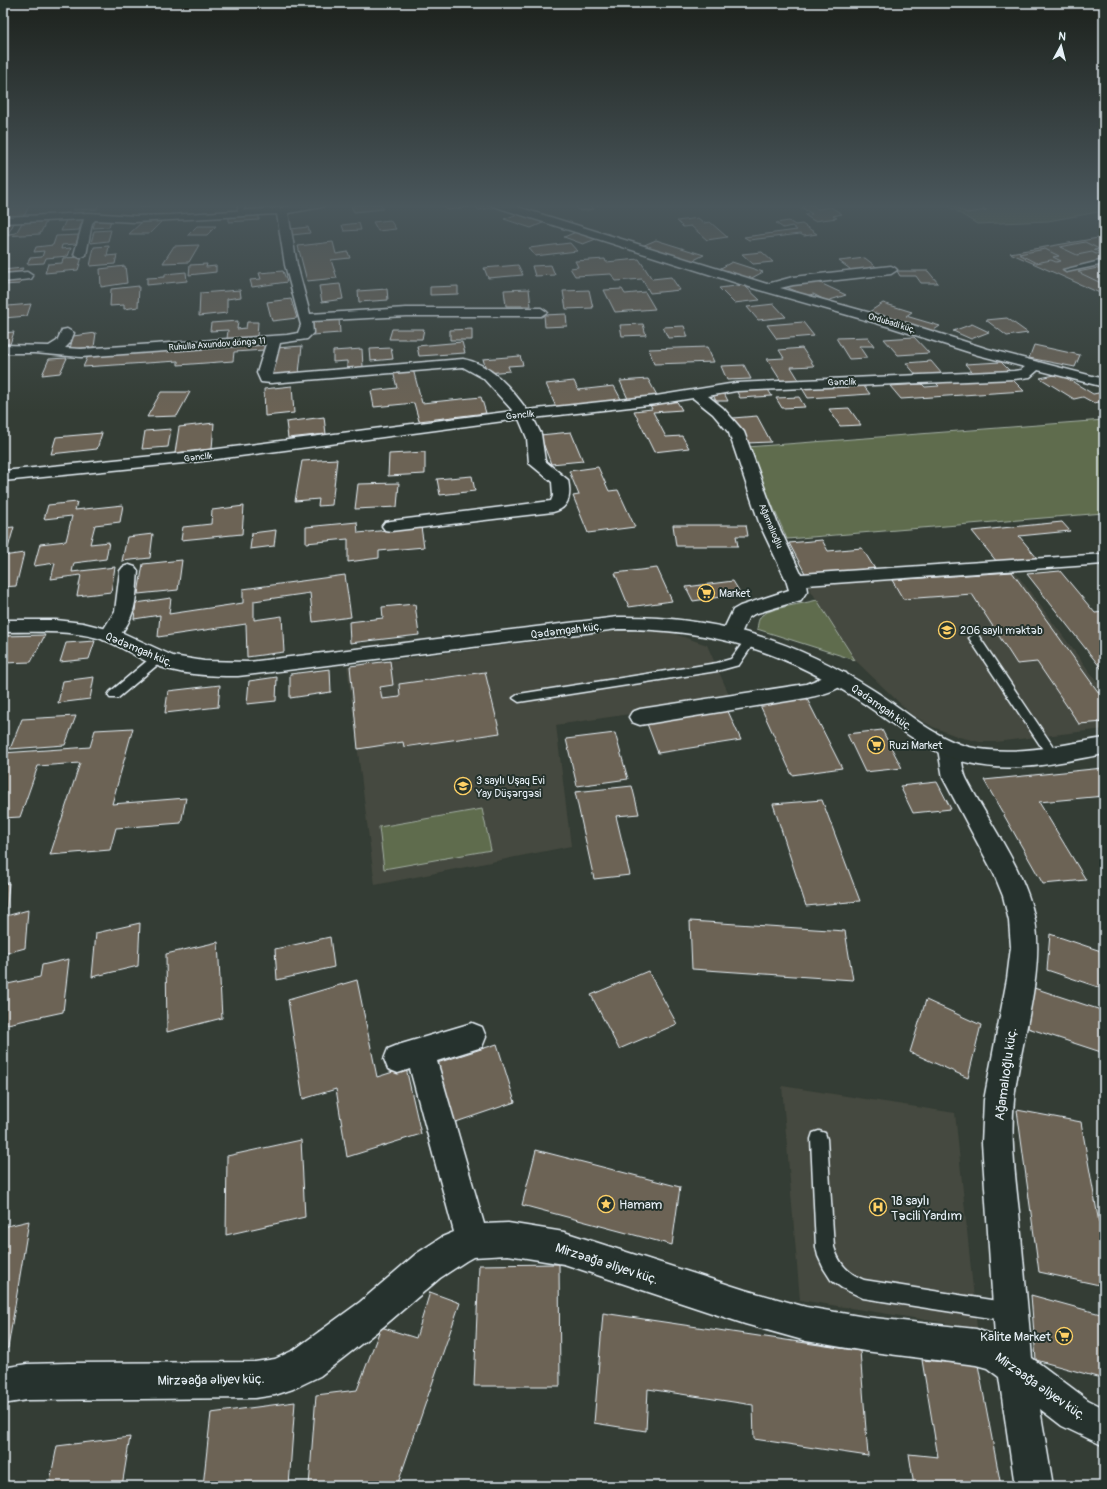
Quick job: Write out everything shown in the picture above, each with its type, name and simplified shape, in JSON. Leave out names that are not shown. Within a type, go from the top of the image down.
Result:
[{"type":"street","name":"Ruhulla Axundov döngə 11","points":[[3,349],[81,353],[274,340],[302,336],[306,333],[305,318],[294,273]]},
{"type":"street","name":"Ordubadi küç.","points":[[720,273],[1035,366],[1104,383]]},
{"type":"street","points":[[767,288],[793,282],[863,273]]},
{"type":"street","points":[[3,278],[27,276]]},
{"type":"street","points":[[305,318],[406,312],[541,312]]},
{"type":"street","points":[[51,351],[63,343],[67,333]]},
{"type":"street","points":[[274,340],[264,374],[266,378],[464,363],[473,366],[495,383],[524,414],[533,435],[537,463],[560,480],[562,499],[560,503],[553,507],[391,526]]},
{"type":"street","name":"Gənclik","points":[[3,476],[194,457],[524,414],[656,400],[724,388],[757,385],[1014,375],[1025,374],[1035,366]]},
{"type":"street","name":"Ağamalıoğlu","points":[[696,394],[718,412],[736,432],[769,525],[796,580]]},
{"type":"street","points":[[732,633],[740,614],[747,610],[794,596],[798,591],[796,580],[1104,559]]},
{"type":"street","points":[[110,635],[122,619],[125,611],[129,571]]},
{"type":"street","name":"Qədəmgah küç.","points":[[3,626],[85,629],[110,635],[158,658],[178,665],[199,668],[249,669],[618,623],[648,622],[698,626],[732,633],[800,658],[839,678],[919,733],[949,749],[969,756],[993,759],[1027,758],[1104,746]]},
{"type":"street","points":[[640,717],[806,691],[821,687],[839,678]]},
{"type":"street","name":"Ağamalıoğlu küç.","points":[[949,749],[954,778],[1008,877],[1016,896],[1022,922],[1024,947],[1021,979],[999,1100],[997,1143],[1015,1366],[1034,1486]]},
{"type":"street","points":[[472,1037],[409,1056],[473,1241]]},
{"type":"street","name":"Mirzəağa Əliyev küç.","points":[[3,1386],[62,1381],[255,1380],[275,1377],[293,1371],[320,1354],[372,1314],[428,1266],[454,1249],[473,1241],[508,1239],[564,1248],[745,1308],[799,1322],[865,1334],[976,1347],[997,1354],[1015,1366],[1075,1413],[1104,1428]]},
{"type":"lane","points":[[974,638],[1052,754]]},
{"type":"lane","points":[[520,698],[718,667],[735,662],[751,640]]},
{"type":"lane","points":[[114,695],[158,658]]},
{"type":"lane","points":[[819,1139],[825,1247],[829,1262],[835,1273],[848,1283],[863,1289],[1011,1312]]},
{"type":"shaded area","name":"206 saylı məktəb","points":[[1013,569],[1104,691],[1104,729],[995,742],[980,742],[959,737],[933,727],[911,714],[855,660],[806,583]]},
{"type":"shaded area","name":"3 saylı Uşaq Evi Yay Düşərgəsi","points":[[614,631],[669,632],[707,645],[731,699],[556,725],[571,846],[375,885],[347,666]]},
{"type":"shaded area","name":"18 saylı Təcili Yardım","points":[[782,1086],[955,1113],[977,1328],[800,1300]]},
{"type":"green space","points":[[1104,420],[1104,513],[787,539],[747,447]]},
{"type":"green space","points":[[817,600],[855,660],[757,629],[760,618],[767,612]]},
{"type":"green space","points":[[482,809],[491,850],[384,869],[379,827]]},
{"type":"building","points":[[3,273],[20,273],[19,275],[3,276]]},
{"type":"building","points":[[100,273],[126,273],[127,283],[101,287]]},
{"type":"building","points":[[186,273],[187,281],[147,285],[147,278],[165,277],[165,274]]},
{"type":"building","points":[[189,273],[203,273],[189,275]]},
{"type":"building","points":[[259,273],[284,273],[287,282],[252,287],[250,280],[261,279]]},
{"type":"building","points":[[305,273],[335,273],[337,278],[307,281]]},
{"type":"building","points":[[486,273],[522,273],[523,275],[488,278]]},
{"type":"building","points":[[534,273],[554,273],[555,275],[535,276]]},
{"type":"building","points":[[573,273],[648,273],[652,279],[671,277],[680,290],[650,293],[642,279],[616,281],[611,274],[575,276]]},
{"type":"building","points":[[728,273],[760,273],[748,280]]},
{"type":"building","points":[[898,273],[930,273],[938,283],[921,283],[916,276],[900,276]]},
{"type":"building","points":[[1056,273],[1104,273],[1104,294]]},
{"type":"building","points":[[1081,273],[1103,273],[1104,283]]},
{"type":"building","points":[[23,278],[20,284],[3,285],[3,280]]},
{"type":"building","points":[[816,281],[846,295],[827,301],[813,294],[807,296],[784,286]]},
{"type":"building","points":[[340,284],[343,299],[322,302],[319,286]]},
{"type":"building","points":[[744,285],[760,300],[734,303],[719,288]]},
{"type":"building","points":[[139,286],[138,307],[124,309],[124,305],[110,306],[111,289]]},
{"type":"building","points":[[458,286],[458,294],[430,295],[430,287]]},
{"type":"building","points":[[387,289],[388,300],[359,302],[358,291]]},
{"type":"building","points":[[529,289],[531,306],[506,306],[504,290]]},
{"type":"building","points":[[622,289],[625,294],[645,292],[655,309],[615,312],[604,290]]},
{"type":"building","points":[[240,290],[241,297],[227,299],[227,313],[199,316],[200,293]]},
{"type":"building","points":[[589,290],[593,308],[566,309],[563,291]]},
{"type":"building","points":[[291,299],[297,318],[272,321],[267,302]]},
{"type":"building","points":[[883,303],[912,312],[906,316],[940,326],[931,332],[869,312]]},
{"type":"building","points":[[31,304],[27,316],[4,318],[8,306]]},
{"type":"building","points":[[774,304],[786,317],[758,320],[747,307]]},
{"type":"building","points":[[566,314],[567,326],[545,327],[544,315]]},
{"type":"building","points":[[339,318],[340,333],[313,335],[313,319]]},
{"type":"building","points":[[1007,318],[1028,333],[1007,336],[986,320]]},
{"type":"building","points":[[238,321],[237,329],[246,328],[247,322],[258,322],[257,337],[227,339],[228,330],[210,331],[211,323]]},
{"type":"building","points":[[803,322],[814,336],[777,339],[767,325]]},
{"type":"building","points":[[643,324],[646,335],[622,336],[620,325]]},
{"type":"building","points":[[972,324],[989,332],[971,339],[953,331]]},
{"type":"building","points":[[684,326],[688,337],[668,338],[663,327]]},
{"type":"building","points":[[392,329],[424,329],[422,339],[389,339]]},
{"type":"building","points":[[472,329],[472,340],[450,340],[450,330]]},
{"type":"building","points":[[14,332],[10,344],[3,344],[3,333]]},
{"type":"building","points":[[96,333],[94,347],[70,349],[73,336]]},
{"type":"building","points":[[868,337],[874,346],[859,346],[867,358],[849,359],[836,338]]},
{"type":"building","points":[[914,337],[929,353],[898,355],[884,339]]},
{"type":"building","points":[[462,342],[465,353],[419,356],[417,346]]},
{"type":"building","points":[[265,344],[265,350],[234,352],[233,361],[178,365],[178,361],[83,367],[88,356]]},
{"type":"building","points":[[1034,345],[1080,355],[1075,367],[1029,358]]},
{"type":"building","points":[[302,346],[299,373],[272,375],[276,348]]},
{"type":"building","points":[[707,347],[714,362],[654,364],[649,349]]},
{"type":"building","points":[[391,348],[393,359],[371,361],[370,349]]},
{"type":"building","points":[[802,348],[814,366],[791,367],[799,380],[781,381],[767,359],[784,358],[779,350]]},
{"type":"building","points":[[362,349],[363,367],[347,368],[347,361],[333,362],[333,351]]},
{"type":"building","points":[[520,356],[523,365],[508,366],[510,371],[487,373],[483,359]]},
{"type":"building","points":[[67,358],[60,373],[42,375],[49,359]]},
{"type":"building","points":[[931,361],[942,374],[917,376],[906,363]]},
{"type":"building","points":[[1001,362],[1011,372],[974,374],[965,364]]},
{"type":"building","points":[[744,365],[751,379],[727,380],[721,366]]},
{"type":"building","points":[[413,369],[422,403],[481,397],[486,413],[419,421],[414,403],[374,407],[371,391],[397,388],[393,371]]},
{"type":"building","points":[[1060,374],[1093,394],[1104,392],[1104,401],[1094,403],[1083,397],[1074,399],[1040,378]]},
{"type":"building","points":[[1011,378],[1024,391],[901,399],[890,386],[922,384],[925,387],[939,386],[936,383]]},
{"type":"building","points":[[648,379],[658,397],[628,399],[620,381]]},
{"type":"building","points":[[574,381],[578,390],[614,386],[622,401],[556,407],[546,384]]},
{"type":"building","points":[[863,385],[870,394],[808,398],[802,388]]},
{"type":"building","points":[[292,386],[294,413],[265,416],[264,389]]},
{"type":"building","points":[[767,388],[772,396],[740,398],[736,390]]},
{"type":"building","points":[[161,392],[190,392],[177,416],[147,417]]},
{"type":"building","points":[[712,393],[724,393],[728,401],[716,401]]},
{"type":"building","points":[[799,397],[805,407],[782,408],[776,398]]},
{"type":"building","points":[[676,400],[682,410],[653,412],[666,437],[682,436],[689,448],[654,452],[634,411],[652,409],[649,403]]},
{"type":"building","points":[[849,408],[861,425],[840,426],[829,409]]},
{"type":"building","points":[[757,416],[771,442],[746,443],[733,418]]},
{"type":"building","points":[[324,417],[326,434],[288,438],[286,422]]},
{"type":"building","points":[[214,423],[212,449],[175,453],[179,427]]},
{"type":"building","points":[[171,429],[168,447],[142,449],[145,431]]},
{"type":"building","points":[[571,432],[583,461],[551,464],[540,435]]},
{"type":"building","points":[[102,433],[97,449],[51,454],[56,437]]},
{"type":"building","points":[[425,452],[425,474],[388,476],[389,454]]},
{"type":"building","points":[[337,459],[332,505],[318,506],[319,499],[295,501],[302,461]]},
{"type":"building","points":[[598,467],[609,491],[618,490],[635,527],[588,533],[573,496],[579,495],[569,471]]},
{"type":"building","points":[[472,476],[475,491],[440,495],[437,479]]},
{"type":"building","points":[[399,483],[397,507],[355,509],[358,484]]},
{"type":"building","points":[[77,502],[75,510],[123,505],[120,522],[95,525],[90,544],[109,542],[106,559],[74,563],[72,572],[115,567],[111,592],[77,596],[81,575],[51,579],[55,563],[34,566],[40,544],[66,541],[72,516],[44,519],[48,505]]},
{"type":"building","points":[[244,506],[242,534],[181,540],[183,527],[211,524],[212,510]]},
{"type":"building","points":[[357,522],[358,533],[421,527],[424,547],[379,551],[379,558],[348,562],[348,539],[306,543],[306,527]]},
{"type":"building","points":[[1062,522],[1070,531],[1019,536],[1037,558],[997,562],[972,531]]},
{"type":"building","points":[[673,525],[746,525],[748,536],[736,536],[738,546],[676,546]]},
{"type":"building","points":[[14,527],[8,548],[3,548],[3,528]]},
{"type":"building","points":[[276,530],[274,546],[250,549],[252,533]]},
{"type":"building","points":[[153,534],[150,558],[122,561],[127,537]]},
{"type":"building","points":[[822,540],[828,551],[862,548],[875,569],[806,575],[789,543]]},
{"type":"building","points":[[24,553],[16,586],[3,587],[3,556]]},
{"type":"building","points":[[182,560],[178,590],[138,594],[143,564]]},
{"type":"building","points":[[657,568],[672,601],[629,607],[615,573]]},
{"type":"building","points":[[1060,571],[1095,613],[1104,612],[1104,672],[1027,574]]},
{"type":"building","points":[[1012,572],[1104,700],[1104,722],[1079,724],[1037,662],[1017,664],[972,594],[903,599],[892,580]]},
{"type":"building","points":[[345,575],[351,617],[313,622],[310,593],[254,601],[254,620],[282,616],[284,652],[247,657],[246,624],[158,637],[160,615],[134,619],[136,603],[171,598],[169,614],[243,603],[243,589]]},
{"type":"building","points":[[733,581],[741,594],[693,601],[686,587]]},
{"type":"building","points":[[415,604],[419,635],[350,643],[349,622],[383,618],[382,607]]},
{"type":"building","points":[[45,635],[31,662],[3,663],[3,636]]},
{"type":"building","points":[[95,641],[89,659],[60,662],[66,643]]},
{"type":"building","points":[[390,661],[393,685],[380,687],[382,699],[400,697],[399,684],[485,672],[500,733],[404,747],[403,742],[358,749],[350,666]]},
{"type":"building","points":[[330,669],[331,692],[290,698],[290,674]]},
{"type":"building","points":[[94,677],[90,699],[58,703],[63,681]]},
{"type":"building","points":[[277,677],[276,701],[247,704],[249,681]]},
{"type":"building","points":[[220,685],[218,707],[165,713],[168,691]]},
{"type":"building","points":[[806,697],[842,768],[792,775],[759,703]]},
{"type":"building","points":[[727,709],[741,740],[658,753],[646,721]]},
{"type":"building","points":[[76,716],[65,745],[10,749],[22,719]]},
{"type":"building","points":[[133,728],[112,804],[186,798],[181,823],[116,828],[110,850],[50,855],[80,763],[38,766],[20,817],[3,818],[3,753],[90,747],[95,730]]},
{"type":"building","points":[[882,730],[902,768],[865,772],[847,734]]},
{"type":"building","points":[[615,733],[628,779],[577,786],[566,739]]},
{"type":"building","points":[[1103,768],[1104,796],[1039,802],[1086,880],[1043,884],[984,780]]},
{"type":"building","points":[[937,782],[951,809],[913,813],[900,786]]},
{"type":"building","points":[[632,786],[639,814],[616,816],[630,875],[594,879],[575,792]]},
{"type":"building","points":[[822,800],[860,901],[806,906],[773,804]]},
{"type":"building","points":[[9,883],[6,916],[28,910],[25,948],[3,954],[3,884]]},
{"type":"building","points":[[690,921],[845,931],[853,980],[692,969]]},
{"type":"building","points":[[140,923],[138,966],[92,977],[96,933]]},
{"type":"building","points":[[1050,934],[1104,952],[1104,989],[1047,970]]},
{"type":"building","points":[[330,937],[334,967],[277,980],[275,949]]},
{"type":"building","points":[[218,942],[222,1018],[167,1032],[166,954]]},
{"type":"building","points":[[69,959],[63,1012],[3,1025],[3,985],[40,977],[42,965]]},
{"type":"building","points":[[648,971],[677,1024],[619,1049],[591,995]]},
{"type":"building","points":[[357,980],[377,1077],[406,1068],[421,1134],[347,1157],[336,1089],[303,1099],[288,1000]]},
{"type":"building","points":[[1031,987],[1104,1011],[1104,1053],[1028,1028]]},
{"type":"building","points":[[926,1000],[981,1025],[968,1078],[910,1052]]},
{"type":"building","points":[[497,1044],[515,1102],[453,1123],[437,1063]]},
{"type":"building","points":[[1017,1110],[1081,1122],[1099,1223],[1104,1224],[1104,1286],[1039,1272]]},
{"type":"building","points":[[301,1140],[305,1217],[226,1235],[227,1156]]},
{"type":"building","points":[[536,1150],[680,1187],[672,1245],[522,1205]]},
{"type":"building","points":[[29,1221],[8,1348],[3,1349],[3,1227]]},
{"type":"building","points":[[559,1264],[560,1386],[474,1386],[479,1265]]},
{"type":"building","points":[[430,1292],[460,1303],[397,1486],[309,1486],[316,1395],[357,1390],[381,1327],[416,1338]]},
{"type":"building","points":[[1031,1295],[1104,1315],[1104,1379],[1036,1360]]},
{"type":"building","points":[[603,1313],[860,1351],[868,1456],[754,1439],[753,1405],[648,1389],[646,1431],[594,1423]]},
{"type":"building","points":[[922,1360],[978,1365],[1001,1486],[914,1486],[909,1454],[938,1457]]},
{"type":"building","points":[[295,1402],[289,1486],[203,1486],[211,1413]]},
{"type":"building","points":[[130,1437],[122,1486],[49,1486],[57,1446]]},
{"type":"place","name":"Market","points":[[706,593]]},
{"type":"place","name":"206 saylı məktəb","points":[[947,630]]},
{"type":"place","name":"Ruzi Market","points":[[876,745]]},
{"type":"place","name":"3 saylı Uşaq Evi Yay Düşərgəsi","points":[[463,786]]},
{"type":"place","name":"Hamam","points":[[606,1204]]},
{"type":"place","name":"18 saylı Təcili Yardım","points":[[878,1207]]},
{"type":"place","name":"Kalite Market","points":[[1064,1336]]}]
